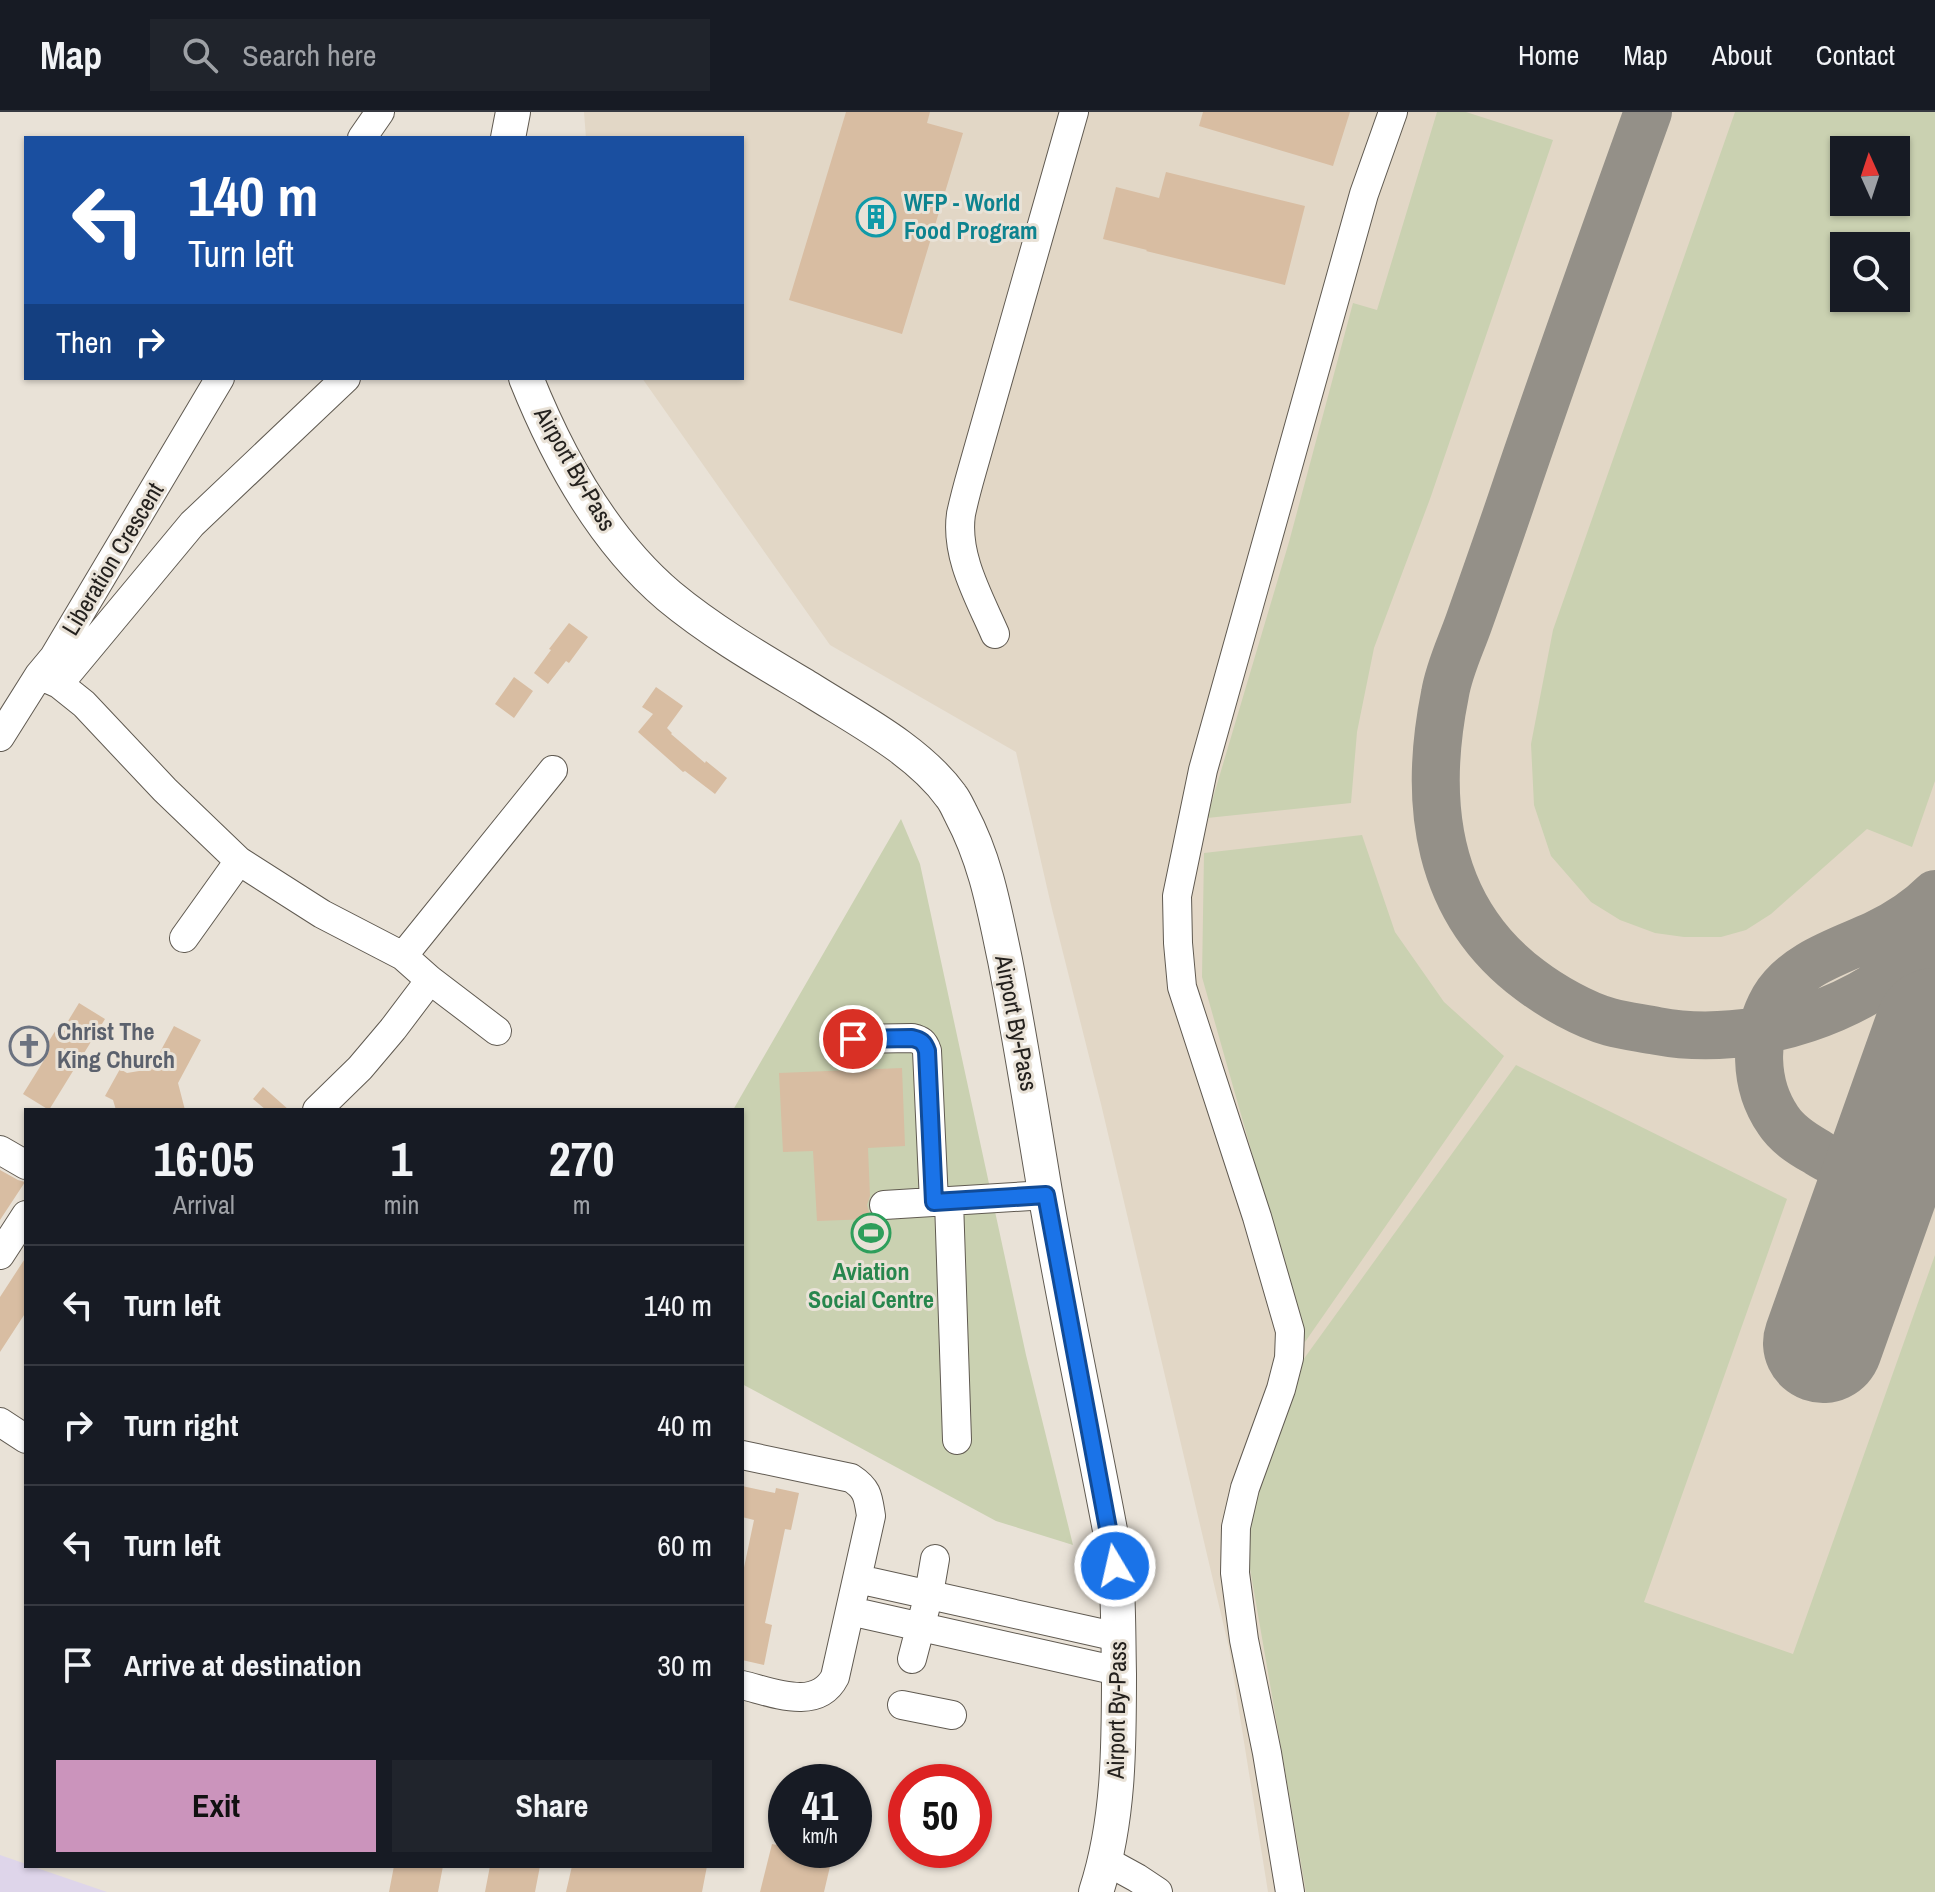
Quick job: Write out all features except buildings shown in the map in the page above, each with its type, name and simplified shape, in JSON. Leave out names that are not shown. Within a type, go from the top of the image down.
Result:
[{"type":"main road","points":[[508,136],[513,112]]},
{"type":"main road","name":"Airport By-Pass","points":[[527,380],[581,490],[626,553],[670,596],[740,646],[882,734],[925,768],[952,796],[984,864],[1023,1050],[1046,1195],[1118,1586],[1119,1757],[1105,1882]]},
{"type":"street","points":[[363,136],[380,112]]},
{"type":"street","points":[[995,634],[970,579],[962,545],[961,516],[1074,112]]},
{"type":"street","points":[[1290,1892],[1244,1640],[1235,1573],[1236,1527],[1245,1488],[1281,1389],[1289,1358],[1290,1331],[1257,1217],[1182,987],[1177,896],[1203,770],[1364,194],[1393,112]]},
{"type":"street","name":"Liberation Crescent","points":[[0,737],[49,680],[54,657],[219,380]]},
{"type":"street","points":[[344,380],[192,524],[49,680],[84,704],[165,790],[239,861],[322,914],[403,956],[497,1031]]},
{"type":"street","points":[[403,956],[553,770]]},
{"type":"street","points":[[184,938],[239,861]]},
{"type":"street","points":[[319,1108],[360,1068],[430,980]]},
{"type":"street","points":[[853,1039],[912,1038],[921,1040],[927,1051],[957,1440]]},
{"type":"street","points":[[0,1150],[24,1164]]},
{"type":"street","points":[[884,1205],[1046,1195]]},
{"type":"street","points":[[0,1255],[24,1218]]},
{"type":"street","points":[[0,1422],[24,1438]]},
{"type":"street","points":[[744,1455],[851,1478],[861,1484],[867,1494],[871,1516],[835,1677],[830,1686],[823,1692],[795,1698],[744,1685]]},
{"type":"street","points":[[912,1659],[935,1559]]},
{"type":"street","points":[[858,1579],[1118,1637]]},
{"type":"street","points":[[850,1611],[1118,1671]]},
{"type":"street","points":[[1009,1647],[1017,1615]]},
{"type":"street","points":[[902,1705],[952,1715]]},
{"type":"street","points":[[1105,1882],[1137,1878],[1158,1892]]},
{"type":"shaded area","points":[[584,112],[1935,112],[1935,1892],[1268,1892],[1229,1648],[1016,752],[830,645],[643,380],[744,380],[744,136],[586,136]]},
{"type":"shaded area","points":[[0,1855],[24,1863],[24,1868],[37,1868],[107,1892],[0,1892]]},
{"type":"green space","points":[[1437,112],[1466,112],[1553,140],[1430,499],[1374,648],[1357,732],[1351,803],[1207,818],[1289,542],[1353,303],[1377,310]]},
{"type":"green space","points":[[1735,112],[1935,112],[1935,781],[1912,847],[1867,829],[1771,914],[1746,930],[1721,937],[1655,933],[1620,920],[1591,902],[1551,856],[1534,805],[1531,744],[1553,630]]},
{"type":"green space","name":"Aviation Social Centre","points":[[901,819],[920,864],[1026,1355],[1073,1545],[996,1521],[744,1385],[744,1108],[734,1108]]},
{"type":"green space","points":[[1362,835],[1395,932],[1444,1002],[1504,1056],[1305,1342],[1202,977],[1204,853]]},
{"type":"green space","points":[[1516,1065],[1787,1199],[1644,1602],[1793,1654],[1935,1255],[1935,1892],[1306,1892],[1248,1557],[1250,1507],[1303,1360]]},
{"type":"taxiway","points":[[1648,112],[1447,685],[1438,735],[1437,814],[1444,852],[1456,887],[1474,921],[1498,952],[1548,992],[1579,1010],[1610,1022],[1694,1035],[1732,1034],[1770,1028],[1843,1004],[1908,963],[1935,938]]},
{"type":"taxiway","points":[[1935,894],[1891,927],[1819,960],[1794,976],[1774,999],[1767,1013],[1759,1060],[1764,1092],[1778,1120],[1795,1138],[1829,1159],[1841,1162],[1899,1159],[1913,1155],[1935,1141]]},
{"type":"runway","points":[[1823,1343],[1935,1028]]},
{"type":"place","name":"WFP - World Food Program","points":[[876,217]]},
{"type":"place","name":"Christ The King Church","points":[[29,1046]]},
{"type":"place","name":"Aviation Social Centre","points":[[871,1233]]},
{"type":"route","points":[[853,1039],[912,1038],[921,1040],[925,1045],[934,1202],[1046,1195],[1115,1566]]}]
